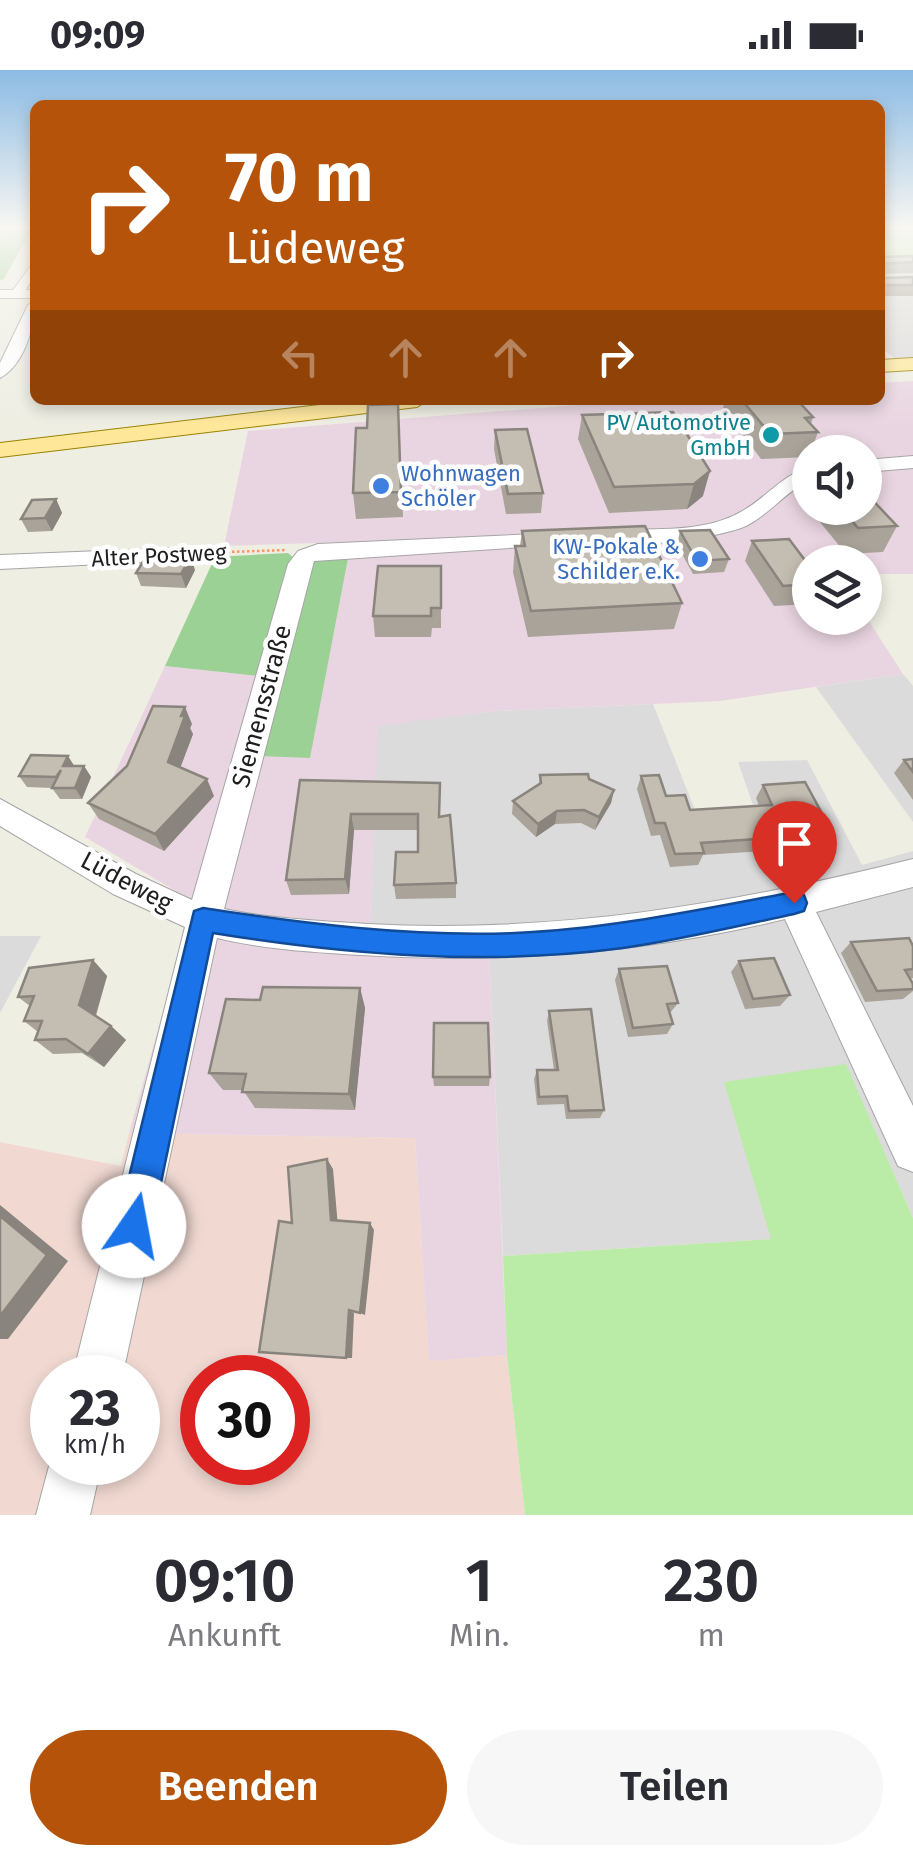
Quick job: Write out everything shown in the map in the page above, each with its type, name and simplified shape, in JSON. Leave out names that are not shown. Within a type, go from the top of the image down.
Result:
[{"type":"main road","points":[[885,366],[913,364]]},
{"type":"main road","points":[[0,450],[375,405]]},
{"type":"street","points":[[0,294],[30,294]]},
{"type":"street","points":[[0,373],[12,358],[30,316]]},
{"type":"street","points":[[882,465],[913,462]]},
{"type":"street","points":[[318,552],[368,548],[363,562],[380,567],[409,558],[422,546],[706,530],[755,513],[776,489],[792,481]]},
{"type":"street","name":"Siemensstraße","points":[[102,1355],[225,832],[261,717],[299,564],[306,556],[318,552]]},
{"type":"street","name":"Alter Postweg","points":[[0,562],[177,555]]},
{"type":"street","name":"Lüdeweg","points":[[0,811],[154,899],[203,919],[294,934],[407,944],[514,945],[624,936],[794,903],[913,872]]},
{"type":"street","points":[[794,903],[913,1152]]},
{"type":"street","points":[[63,1515],[70,1485]]},
{"type":"path","name":"Alter Postweg","points":[[177,555],[312,548],[318,552]]},
{"type":"shaded area","points":[[885,293],[913,293],[913,358],[896,359],[885,351]]},
{"type":"shaded area","points":[[913,381],[913,574],[882,574],[882,545],[792,545],[792,635],[878,635],[903,674],[720,701],[495,711],[378,726],[369,950],[489,950],[507,1355],[429,1361],[415,1138],[129,1133],[194,902],[85,837],[165,666],[259,676],[233,754],[310,757],[351,542],[224,546],[248,431],[578,405],[885,405],[885,383]]},
{"type":"shaded area","points":[[903,674],[913,686],[913,822],[816,687]]},
{"type":"shaded area","points":[[653,704],[695,810],[754,808],[738,762],[807,760],[862,865],[913,851],[913,1218],[845,1064],[771,1239],[503,1256],[489,951],[369,950],[377,725],[495,711]]},
{"type":"shaded area","points":[[0,936],[41,936],[0,1013]]},
{"type":"shaded area","points":[[129,1133],[415,1138],[429,1360],[507,1355],[525,1515],[0,1515],[0,1142],[121,1166]]},
{"type":"green space","points":[[288,553],[295,559],[259,676],[165,666],[215,557]]},
{"type":"green space","points":[[349,553],[310,758],[259,756],[306,563]]},
{"type":"green space","points":[[846,1064],[913,1218],[913,1515],[525,1515],[507,1355],[503,1256],[771,1239],[724,1082]]},
{"type":"building","points":[[368,405],[398,405],[401,492],[353,493],[356,428],[367,428]]},
{"type":"building","points":[[746,405],[802,405],[813,417],[805,418],[818,432],[770,434]]},
{"type":"building","points":[[673,412],[710,471],[694,484],[614,487],[582,415]]},
{"type":"building","points":[[527,429],[543,493],[508,494],[495,430]]},
{"type":"building","points":[[56,499],[45,518],[21,519],[32,500]]},
{"type":"building","points":[[882,510],[897,526],[855,525],[882,525]]},
{"type":"building","points":[[645,526],[682,603],[531,611],[515,546],[525,546],[522,531]]},
{"type":"building","points":[[710,530],[729,559],[697,561],[680,531]]},
{"type":"building","points":[[789,539],[794,545],[792,585],[783,586],[752,541]]},
{"type":"building","points":[[147,555],[191,556],[181,574],[136,573]]},
{"type":"building","points":[[378,566],[441,566],[441,608],[431,608],[431,616],[373,616]]},
{"type":"building","points":[[153,706],[185,707],[168,762],[207,779],[155,834],[88,803],[127,766]]},
{"type":"building","points":[[31,755],[68,756],[63,766],[84,766],[75,788],[52,788],[61,770],[56,777],[19,776]]},
{"type":"building","points":[[588,774],[589,779],[614,790],[599,817],[584,810],[557,811],[538,824],[513,801],[541,783],[540,775]]},
{"type":"building","points":[[659,775],[666,796],[685,795],[690,810],[772,805],[763,785],[805,782],[825,819],[766,824],[772,838],[701,843],[704,853],[675,854],[665,823],[655,823],[641,776]]},
{"type":"building","points":[[300,780],[440,783],[439,817],[450,815],[456,883],[394,885],[396,852],[418,852],[418,814],[351,814],[345,879],[286,880]]},
{"type":"building","points":[[909,938],[913,969],[905,970],[913,989],[877,991],[851,942]]},
{"type":"building","points":[[774,958],[790,995],[753,999],[739,961]]},
{"type":"building","points":[[93,960],[79,1005],[111,1026],[88,1054],[66,1039],[35,1040],[42,1021],[24,1021],[34,996],[18,997],[29,968]]},
{"type":"building","points":[[667,966],[678,1003],[667,1004],[673,1024],[633,1028],[619,969]]},
{"type":"building","points":[[263,987],[360,988],[349,1094],[242,1092],[246,1074],[209,1073],[226,999],[260,1000]]},
{"type":"building","points":[[591,1009],[604,1110],[569,1111],[567,1096],[539,1097],[537,1070],[558,1070],[549,1011]]},
{"type":"building","points":[[434,1023],[488,1023],[490,1077],[433,1077]]},
{"type":"building","points":[[327,1159],[331,1220],[370,1223],[360,1313],[349,1310],[346,1358],[259,1352],[279,1221],[292,1223],[288,1167]]},
{"type":"building","points":[[0,1216],[47,1255],[0,1316]]},
{"type":"place","name":"PV Automotive GmbH","points":[[771,435]]},
{"type":"place","name":"Wohnwagen Schöler","points":[[381,486]]},
{"type":"place","name":"KW-Pokale & Schilder e.K.","points":[[700,559]]},
{"type":"route","points":[[134,1226],[203,919],[294,934],[426,946],[514,945],[624,936],[794,903]]}]
